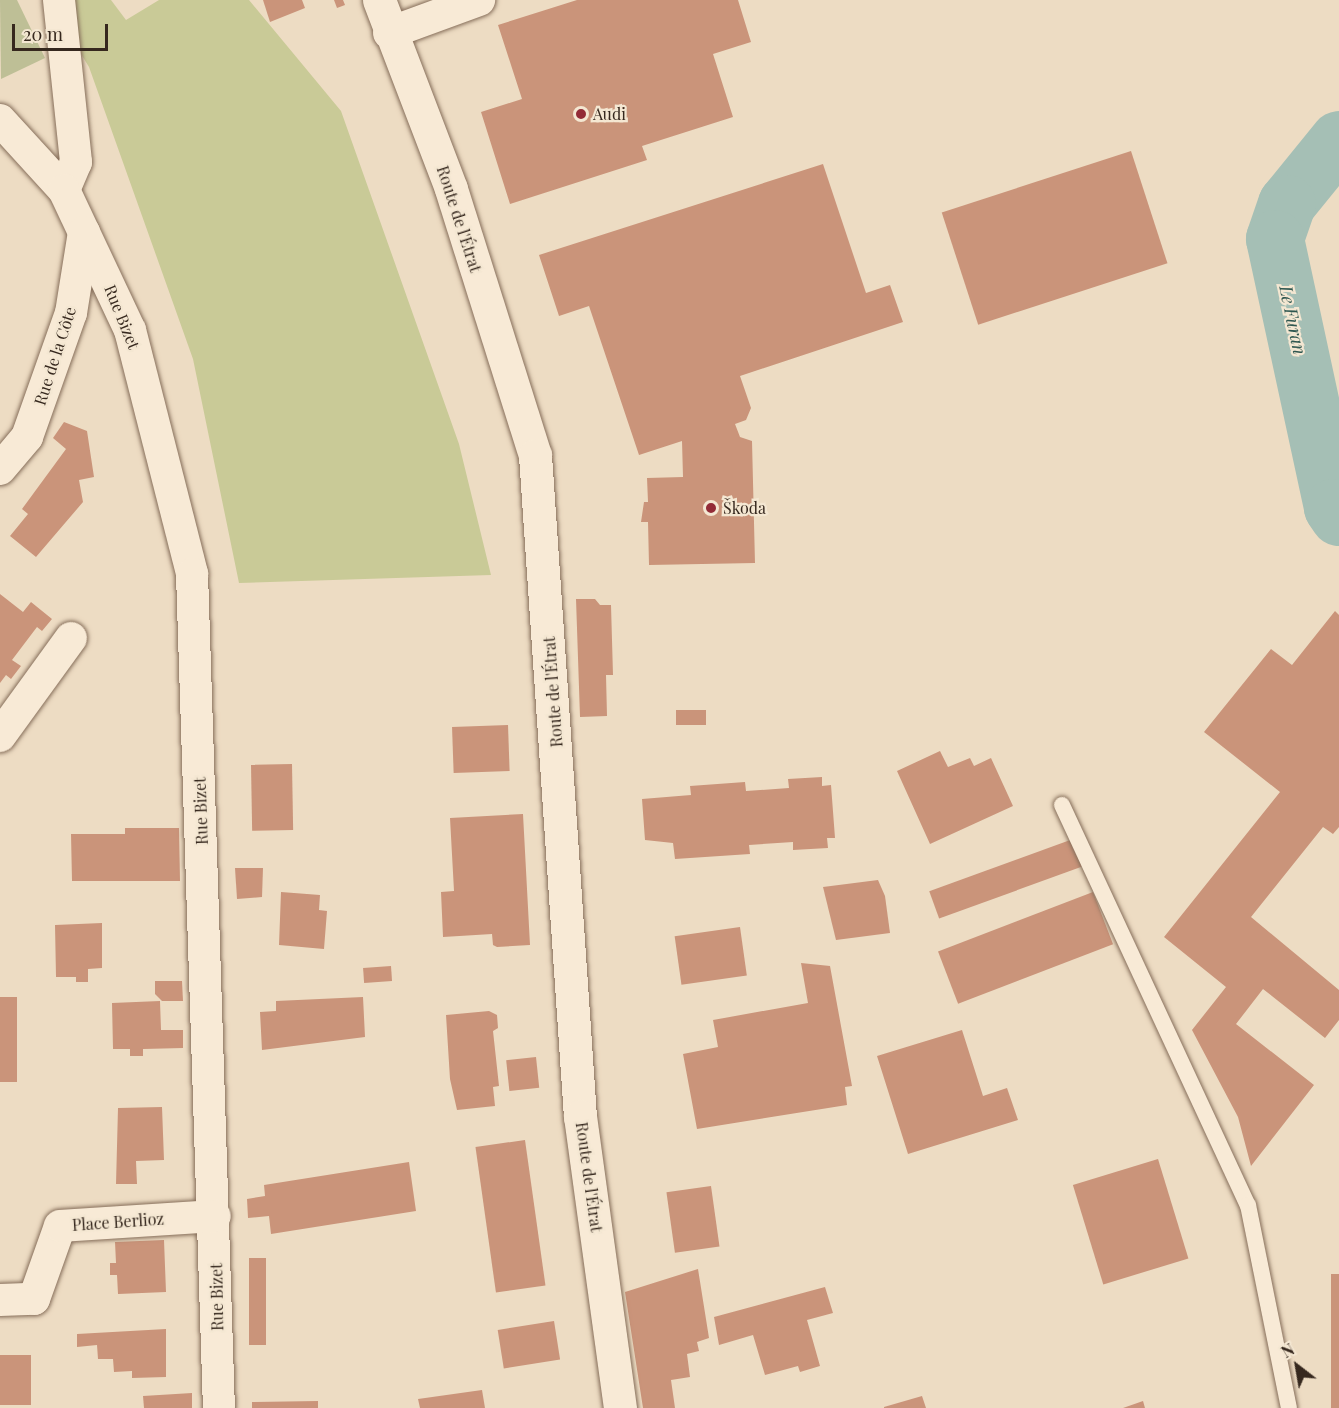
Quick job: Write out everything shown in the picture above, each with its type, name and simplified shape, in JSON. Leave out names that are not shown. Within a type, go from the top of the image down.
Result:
[{"type":"main road","name":"Route de l'Étrat","points":[[379,0],[451,189],[535,455],[580,1116],[620,1408]]},
{"type":"street","points":[[59,0],[76,162],[64,190]]},
{"type":"street","points":[[390,33],[479,0]]},
{"type":"street","name":"Rue Bizet","points":[[0,120],[64,190],[130,330],[192,574],[215,1216],[219,1408]]},
{"type":"street","name":"Rue de la Côte","points":[[0,470],[27,438],[71,313],[84,232]]},
{"type":"street","points":[[0,736],[71,638]]},
{"type":"street","name":"Place Berlioz","points":[[0,1300],[34,1299],[60,1226],[215,1216]]},
{"type":"lane","points":[[1062,805],[1248,1205],[1289,1408]]},
{"type":"green space","points":[[0,0],[17,0],[45,58],[1,79]]},
{"type":"green space","points":[[48,0],[111,0],[126,20],[159,0],[249,0],[341,111],[459,444],[491,575],[239,583],[193,359],[89,67]]},
{"type":"building","points":[[263,0],[302,0],[305,8],[270,22]]},
{"type":"building","points":[[334,0],[343,0],[345,5],[337,8]]},
{"type":"building","points":[[577,0],[738,0],[751,42],[713,54],[733,117],[642,146],[647,160],[510,204],[481,112],[522,99],[498,25]]},
{"type":"building","points":[[1131,151],[1167,263],[978,325],[942,212]]},
{"type":"building","points":[[823,164],[866,293],[890,285],[903,322],[740,376],[751,408],[746,420],[735,424],[740,437],[752,441],[755,563],[649,565],[648,522],[641,522],[644,502],[648,502],[647,478],[683,477],[682,441],[639,455],[589,306],[559,316],[539,255]]},
{"type":"building","points":[[64,422],[87,431],[94,477],[79,480],[83,502],[36,557],[10,536],[28,514],[22,509],[66,449],[53,438]]},
{"type":"building","points":[[0,594],[23,612],[31,602],[52,619],[42,631],[37,627],[12,660],[21,666],[11,679],[6,675],[0,683]]},
{"type":"building","points":[[576,599],[595,599],[600,605],[611,605],[613,675],[606,675],[607,716],[580,717]]},
{"type":"building","points":[[1335,611],[1339,615],[1339,827],[1333,834],[1323,827],[1251,917],[1339,990],[1339,1020],[1325,1038],[1263,989],[1236,1024],[1314,1085],[1251,1166],[1238,1117],[1192,1030],[1226,987],[1164,937],[1280,792],[1204,732],[1271,649],[1292,665]]},
{"type":"building","points":[[676,710],[706,710],[706,725],[676,725]]},
{"type":"building","points":[[508,725],[510,771],[454,773],[452,727]]},
{"type":"building","points":[[940,751],[948,767],[970,758],[974,766],[991,758],[1013,806],[930,844],[897,771]]},
{"type":"building","points":[[292,764],[293,830],[252,831],[251,765]]},
{"type":"building","points":[[822,777],[822,786],[831,785],[835,838],[827,838],[828,848],[793,850],[793,842],[749,845],[750,854],[675,859],[673,843],[645,840],[642,799],[691,795],[690,786],[745,782],[746,791],[789,788],[788,779]]},
{"type":"building","points":[[523,814],[530,945],[497,947],[493,945],[492,934],[443,937],[441,892],[454,891],[450,818]]},
{"type":"building","points":[[125,828],[179,828],[180,881],[72,881],[71,834],[125,834]]},
{"type":"building","points":[[1073,839],[1083,866],[939,919],[929,891]]},
{"type":"building","points":[[235,868],[263,868],[262,897],[237,899]]},
{"type":"building","points":[[878,880],[885,896],[890,933],[836,940],[823,887]]},
{"type":"building","points":[[281,892],[320,895],[319,910],[327,911],[324,949],[279,945]]},
{"type":"building","points":[[1093,892],[1113,944],[958,1004],[938,951]]},
{"type":"building","points":[[102,923],[102,968],[88,969],[88,982],[76,982],[76,977],[56,977],[55,925]]},
{"type":"building","points":[[740,927],[747,976],[681,985],[675,936]]},
{"type":"building","points":[[801,963],[830,966],[852,1086],[845,1087],[847,1105],[697,1129],[683,1054],[718,1047],[713,1020],[808,1003]]},
{"type":"building","points":[[391,966],[392,981],[364,983],[363,968]]},
{"type":"building","points":[[155,981],[182,981],[183,1001],[162,1001],[155,994]]},
{"type":"building","points":[[0,997],[17,997],[17,1082],[0,1082]]},
{"type":"building","points":[[363,997],[365,1037],[262,1050],[260,1012],[276,1011],[276,1001]]},
{"type":"building","points":[[160,1001],[161,1030],[183,1030],[183,1048],[143,1049],[143,1056],[130,1056],[130,1049],[113,1049],[112,1003]]},
{"type":"building","points":[[489,1011],[497,1015],[498,1028],[493,1031],[499,1086],[493,1087],[495,1106],[457,1110],[450,1079],[446,1015]]},
{"type":"building","points":[[962,1030],[983,1096],[1007,1088],[1018,1120],[908,1154],[877,1056]]},
{"type":"building","points":[[536,1057],[539,1088],[509,1091],[506,1060]]},
{"type":"building","points":[[162,1107],[164,1160],[136,1161],[137,1184],[116,1184],[118,1108]]},
{"type":"building","points":[[525,1140],[545,1286],[496,1293],[475,1147]]},
{"type":"building","points":[[1158,1159],[1188,1258],[1103,1284],[1073,1185]]},
{"type":"building","points":[[409,1162],[416,1211],[271,1234],[269,1216],[248,1218],[247,1199],[265,1196],[264,1185]]},
{"type":"building","points":[[711,1186],[719,1246],[675,1253],[666,1192]]},
{"type":"building","points":[[164,1240],[166,1292],[118,1294],[117,1275],[110,1275],[110,1263],[116,1263],[115,1242]]},
{"type":"building","points":[[249,1258],[266,1258],[266,1345],[249,1345]]},
{"type":"building","points":[[698,1269],[709,1338],[697,1342],[699,1351],[687,1354],[690,1377],[671,1380],[675,1408],[643,1408],[625,1292]]},
{"type":"building","points":[[1331,1274],[1339,1274],[1339,1408],[1331,1408]]},
{"type":"building","points":[[825,1287],[833,1313],[807,1320],[820,1366],[800,1372],[798,1366],[765,1375],[753,1335],[719,1345],[714,1317]]},
{"type":"building","points":[[554,1321],[560,1360],[504,1368],[498,1330]]},
{"type":"building","points":[[166,1329],[166,1377],[132,1378],[132,1371],[114,1372],[113,1359],[98,1359],[97,1345],[77,1347],[77,1334]]},
{"type":"building","points":[[0,1355],[31,1355],[31,1405],[0,1405]]},
{"type":"building","points":[[482,1390],[485,1408],[420,1408],[418,1399]]},
{"type":"building","points":[[192,1393],[192,1408],[144,1408],[143,1396]]},
{"type":"building","points":[[922,1396],[926,1408],[884,1408],[884,1407]]},
{"type":"building","points":[[318,1401],[318,1408],[252,1408],[252,1402]]},
{"type":"building","points":[[1143,1401],[1145,1408],[1123,1408]]},
{"type":"waterway","name":"Le Furan","points":[[1339,140],[1287,204],[1275,239],[1333,508],[1339,517]]},
{"type":"place","name":"Audi","points":[[581,114]]},
{"type":"place","name":"Škoda","points":[[711,508]]}]
